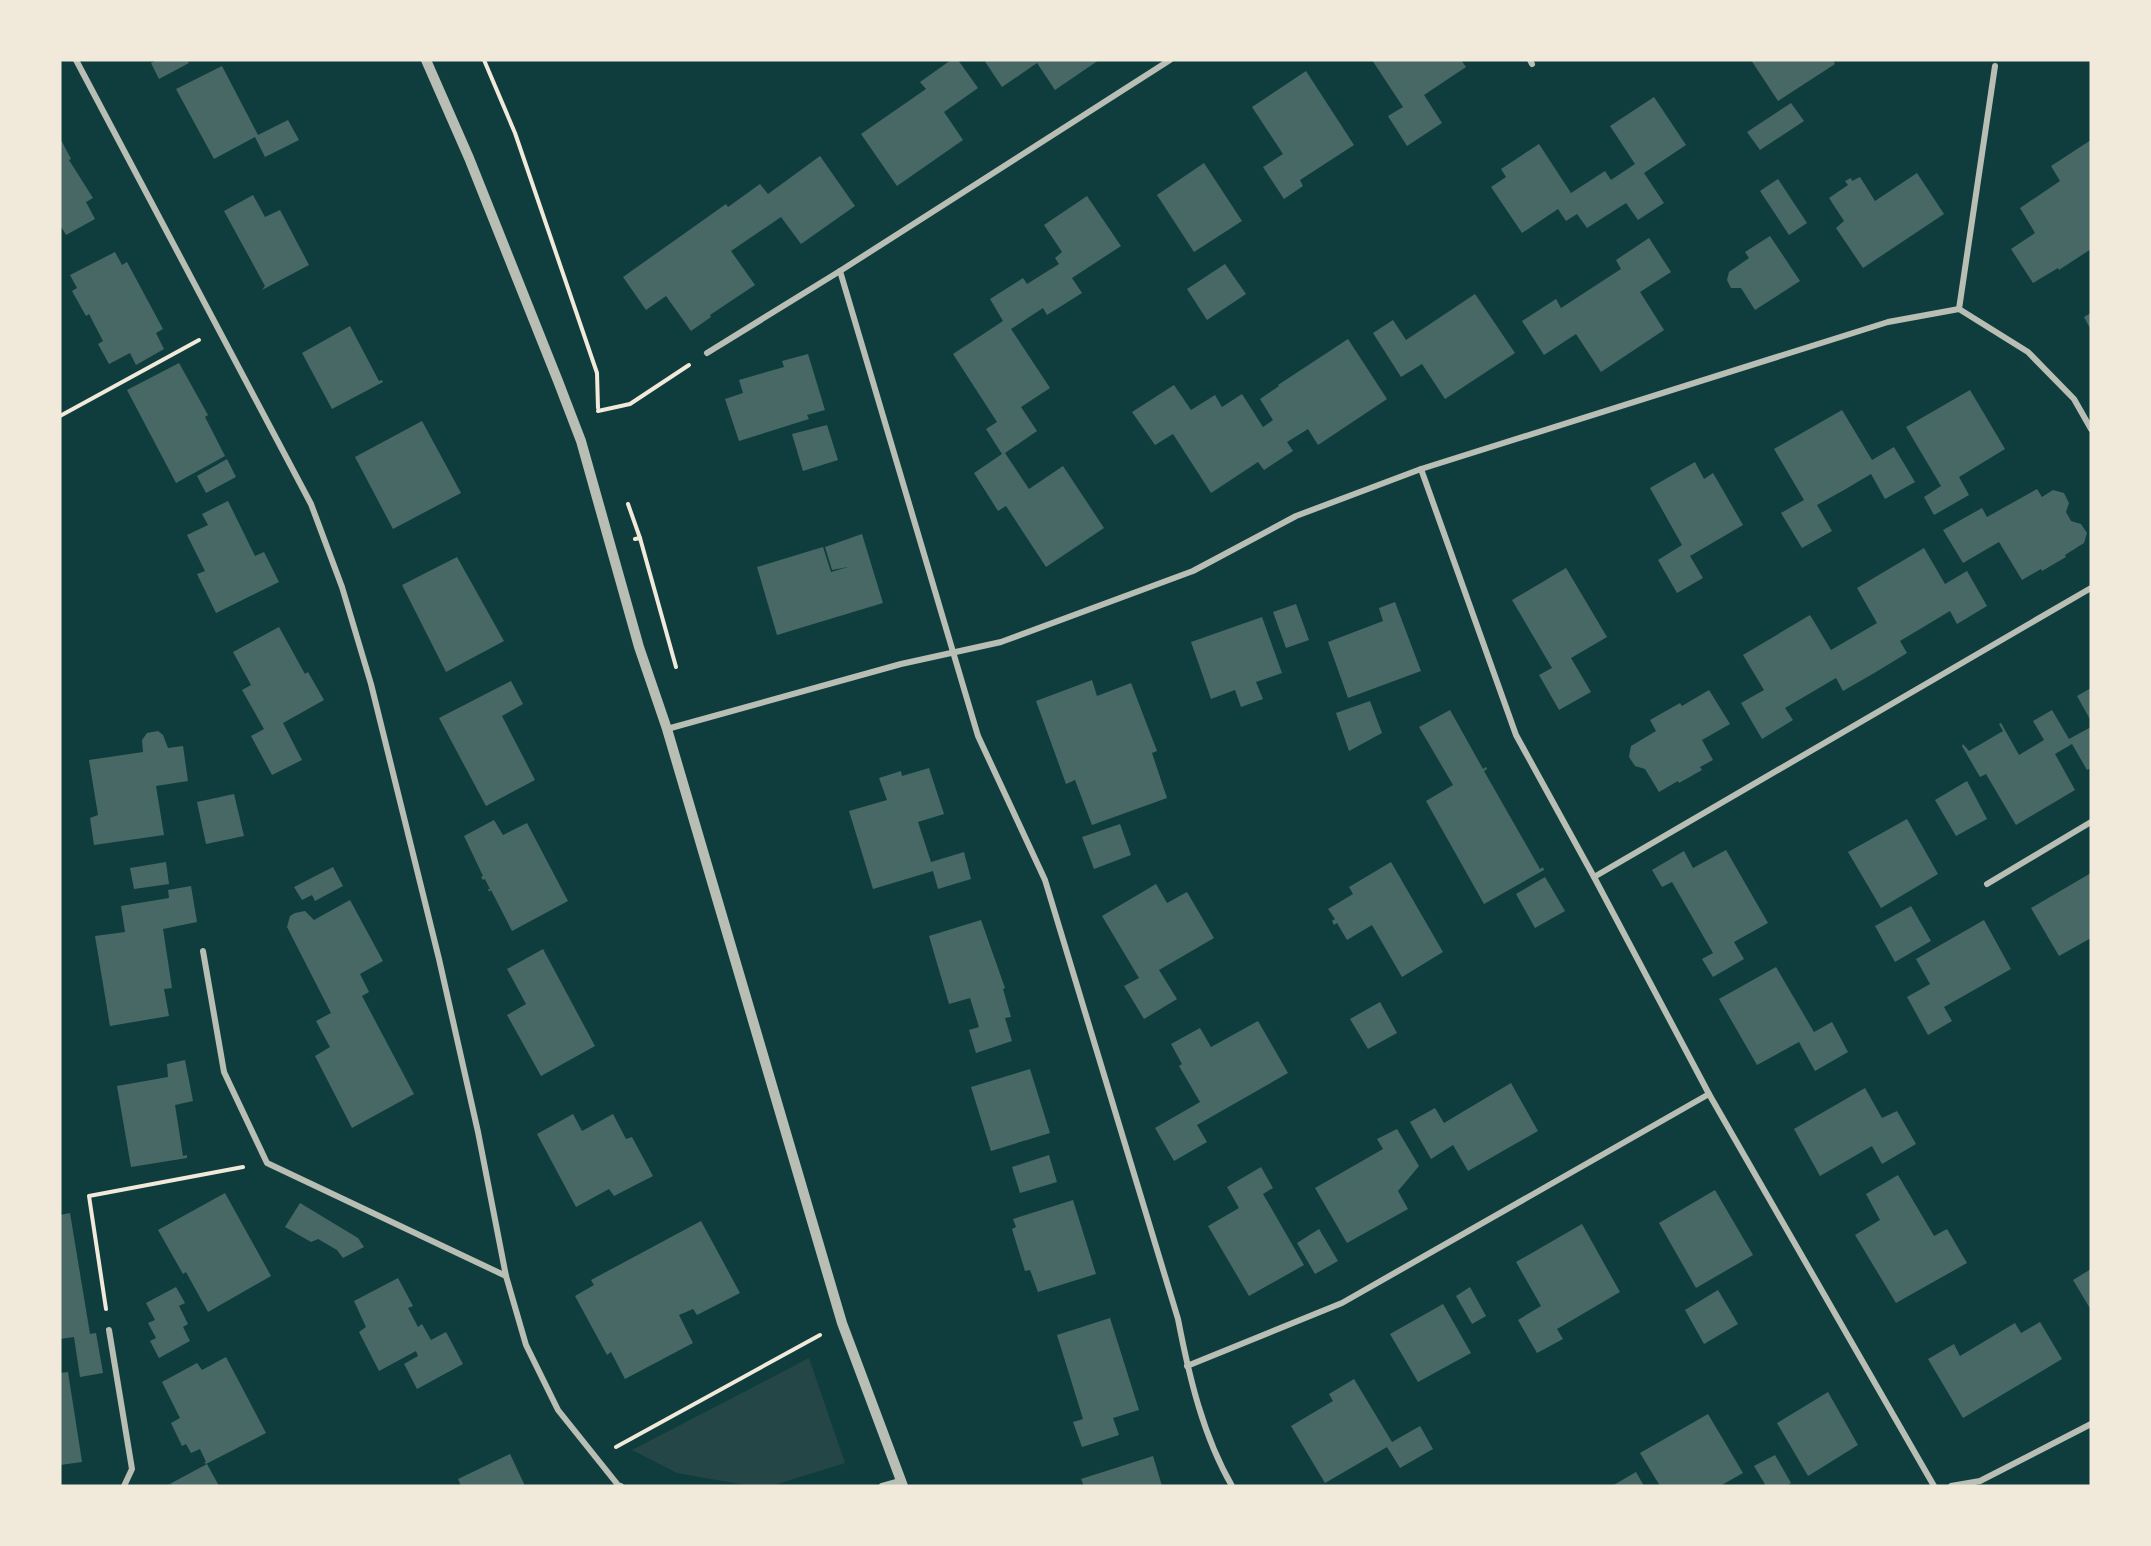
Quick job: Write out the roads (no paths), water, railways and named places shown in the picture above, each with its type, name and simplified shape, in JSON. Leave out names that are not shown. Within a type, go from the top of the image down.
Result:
[{"type":"street","points":[[76,60],[311,504],[342,587],[371,684],[439,959],[478,1132],[506,1276],[526,1345],[558,1410],[619,1486]]},
{"type":"street","points":[[426,60],[469,158],[580,441],[612,546],[639,647],[667,729],[842,1323],[902,1483],[882,1486]]},
{"type":"street","points":[[706,353],[840,271],[1170,60]]},
{"type":"street","points":[[1959,309],[1995,66]]},
{"type":"street","points":[[840,271],[978,736],[1045,880],[1178,1319],[1187,1366],[1218,1462],[1232,1486]]},
{"type":"street","points":[[667,729],[901,664],[1001,642],[1192,571],[1296,516],[1421,469],[1888,322],[1959,309],[2028,352],[2074,399],[2091,429]]},
{"type":"street","points":[[1421,469],[1516,735],[1709,1094],[1934,1486]]},
{"type":"street","points":[[1594,877],[2091,588]]},
{"type":"street","points":[[1987,884],[2091,822]]},
{"type":"street","points":[[203,951],[224,1072],[267,1163],[506,1276]]},
{"type":"street","points":[[1187,1366],[1342,1303],[1709,1094]]},
{"type":"street","points":[[109,1330],[132,1470],[124,1486]]},
{"type":"street","points":[[1951,1486],[1980,1481],[2091,1424]]}]
